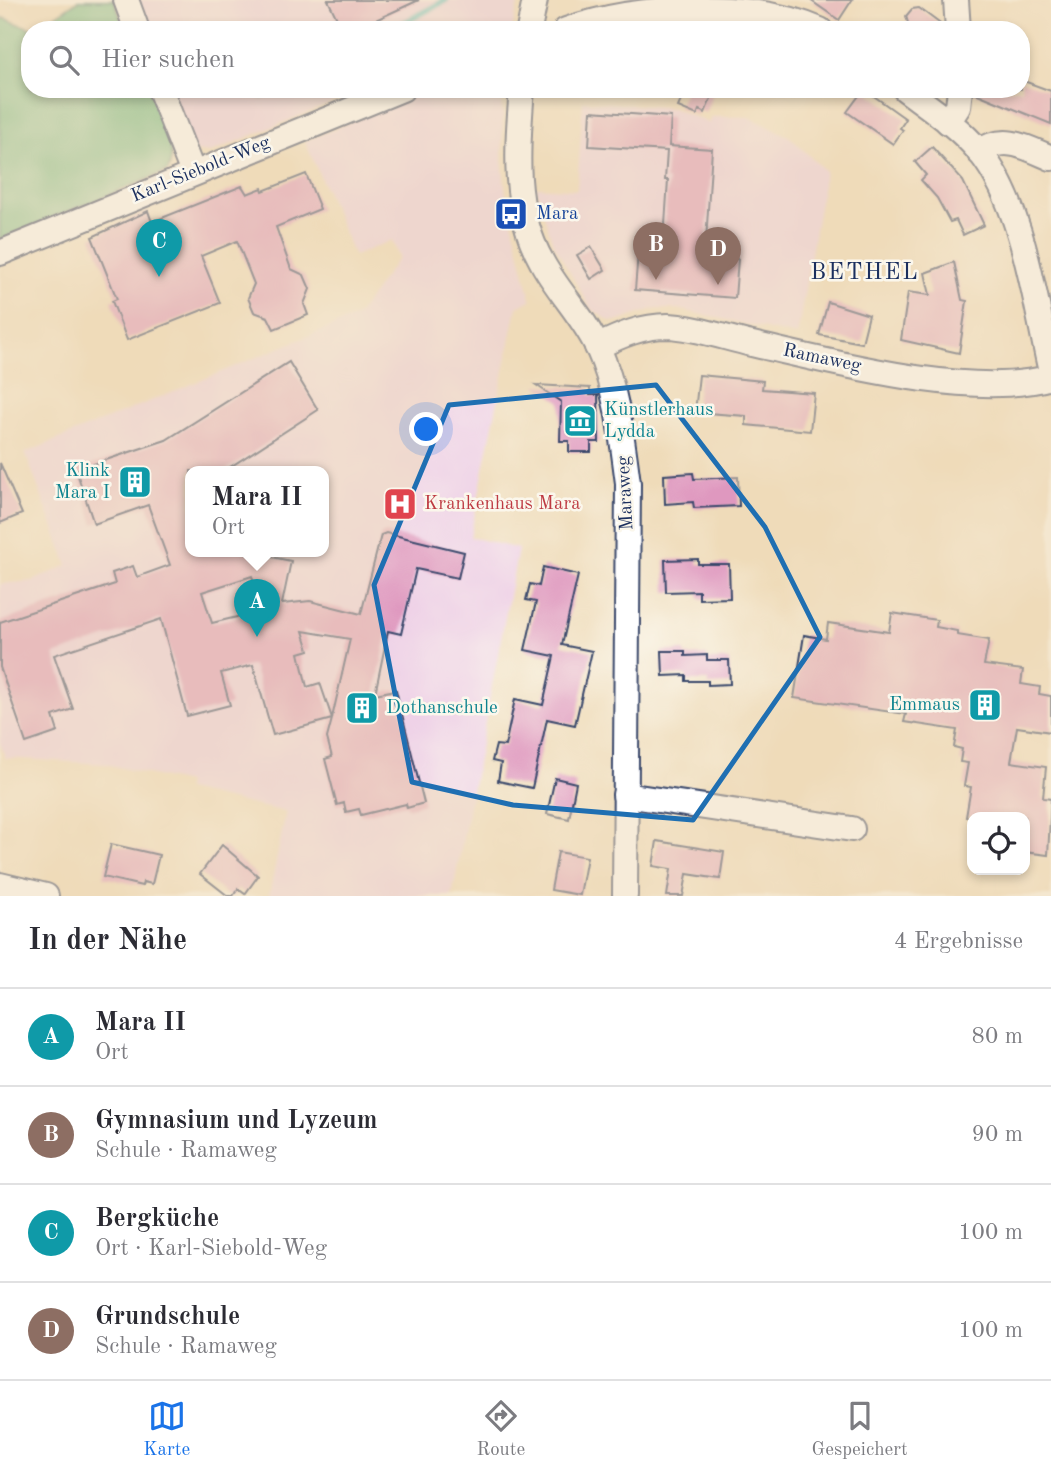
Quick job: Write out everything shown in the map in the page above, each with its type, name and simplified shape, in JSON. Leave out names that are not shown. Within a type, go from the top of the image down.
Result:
[{"type":"street","points":[[126,0],[134,21]]},
{"type":"street","points":[[531,21],[535,0]]},
{"type":"street","points":[[956,0],[957,21]]},
{"type":"street","points":[[595,21],[682,4],[750,4],[775,8],[802,21]]},
{"type":"street","points":[[164,98],[193,173]]},
{"type":"street","name":"Karl-Siebold-Weg","points":[[0,253],[379,98]]},
{"type":"street","name":"Maraweg","points":[[522,98],[518,176],[526,223],[541,262],[597,347],[620,419],[628,483],[625,896]]},
{"type":"street","points":[[917,98],[948,122],[979,152],[994,174],[1014,219],[1051,374]]},
{"type":"street","points":[[948,122],[958,107],[960,98]]},
{"type":"street","points":[[979,152],[991,144],[1012,142],[1051,158]]},
{"type":"street","name":"Ramaweg","points":[[597,347],[626,332],[670,326],[914,377],[998,384],[1032,382],[1051,374]]},
{"type":"street","points":[[625,795],[852,829]]},
{"type":"street","points":[[0,885],[46,896]]},
{"type":"highlighted area","points":[[656,385],[765,527],[820,637],[693,820],[513,805],[412,782],[374,585],[449,405]]},
{"type":"shaded area","points":[[134,0],[519,0],[514,21],[142,21]]},
{"type":"shaded area","points":[[172,98],[344,98],[209,153],[194,151]]},
{"type":"shaded area","name":"Krankenhaus Mara","points":[[410,98],[500,98],[503,113],[502,159],[506,197],[531,300],[517,307],[470,537],[518,549],[452,896],[269,896],[286,812],[186,790],[187,783],[105,764],[5,758],[0,743],[0,584],[33,581],[68,565],[25,453],[357,316],[399,257],[392,240],[354,256],[305,141]]},
{"type":"shaded area","points":[[583,101],[672,108],[709,123],[711,117],[749,117],[790,137],[825,171],[797,336],[678,309],[653,309],[620,321],[610,321],[591,309],[552,241],[536,187],[577,190]]},
{"type":"green space","points":[[79,0],[114,0],[122,21],[48,21]]},
{"type":"green space","points":[[0,17],[21,25],[21,98],[153,98],[169,140],[171,161],[168,171],[0,239]]},
{"type":"building","points":[[328,0],[419,0],[373,21],[338,21]]},
{"type":"building","points":[[810,0],[852,0],[839,20]]},
{"type":"building","points":[[919,8],[936,21],[907,21],[906,16],[912,9]]},
{"type":"building","points":[[1030,83],[1051,91],[1051,124],[987,98],[1030,98]]},
{"type":"building","points":[[682,98],[711,98],[705,113],[699,110],[697,115],[678,107]]},
{"type":"building","points":[[857,98],[877,98],[906,119],[900,128],[903,130],[893,144],[847,112]]},
{"type":"building","points":[[591,111],[671,117],[669,146],[712,149],[705,256],[738,259],[735,298],[635,290],[638,252],[663,254],[668,180],[665,180],[667,151],[589,146]]},
{"type":"building","points":[[932,147],[963,181],[984,225],[963,235],[956,220],[950,222],[937,198],[921,180],[926,175],[915,162]]},
{"type":"building","points":[[306,174],[320,209],[276,227],[291,269],[304,275],[310,289],[304,304],[308,315],[274,329],[268,317],[254,312],[248,298],[254,284],[237,241],[201,256],[220,303],[127,340],[112,301],[117,299],[92,237],[148,211],[152,222],[242,186],[247,194],[262,188],[263,191]]},
{"type":"building","points":[[591,247],[605,270],[591,279],[577,255]]},
{"type":"building","points":[[954,262],[962,300],[967,301],[959,353],[901,340],[908,292],[930,295],[925,273]]},
{"type":"building","points":[[828,302],[869,315],[862,343],[819,335]]},
{"type":"building","points":[[289,362],[318,410],[232,466],[185,466],[185,557],[272,557],[291,561],[282,604],[310,601],[361,614],[381,535],[386,533],[464,552],[458,578],[416,569],[401,634],[388,631],[375,694],[396,690],[424,803],[407,808],[406,804],[361,815],[359,809],[346,812],[344,803],[337,805],[325,759],[332,757],[327,738],[332,719],[273,735],[253,665],[221,673],[230,705],[187,716],[161,619],[54,655],[73,709],[53,716],[58,732],[26,743],[0,667],[0,622],[115,584],[112,573],[133,566],[137,577],[170,565],[148,505],[94,524],[76,470],[166,440]],"holes":[[[252,576],[262,611],[212,623],[202,592]],[[303,631],[350,639],[332,718],[320,683],[307,687],[299,653],[309,650]]]},
{"type":"building","points":[[699,375],[763,381],[762,389],[814,393],[810,431],[746,425],[746,416],[695,412]]},
{"type":"building","points":[[536,385],[590,388],[590,395],[598,395],[599,442],[591,442],[591,452],[569,452],[569,441],[560,441],[561,402]]},
{"type":"building","points":[[0,463],[22,514],[0,523]]},
{"type":"building","points":[[693,473],[694,479],[738,477],[739,506],[694,508],[693,502],[665,504],[664,475]]},
{"type":"building","points":[[698,559],[698,564],[729,564],[730,598],[699,599],[699,591],[666,592],[665,560]]},
{"type":"building","points":[[543,567],[578,575],[562,645],[592,651],[575,725],[547,719],[532,788],[498,781],[501,763],[492,761],[496,745],[505,746],[515,699],[543,705],[554,656],[525,650],[536,602],[526,600],[530,584],[539,586]]},
{"type":"building","name":"Emmaus","points":[[892,613],[937,620],[936,627],[957,631],[957,635],[989,640],[984,665],[1023,670],[1021,684],[1040,687],[1039,694],[1051,696],[1051,732],[1017,727],[1011,762],[1046,767],[1043,798],[1051,799],[1048,855],[1030,853],[1030,812],[967,812],[966,817],[971,787],[964,786],[968,763],[960,762],[962,749],[954,747],[957,730],[904,722],[906,714],[794,698],[804,635],[826,639],[828,623],[889,632]]},
{"type":"building","points":[[662,651],[685,651],[685,656],[707,655],[707,660],[729,660],[730,684],[708,685],[708,681],[686,681],[686,675],[663,676]]},
{"type":"building","points":[[555,778],[576,783],[569,819],[547,814]]},
{"type":"building","points":[[657,841],[724,852],[720,879],[687,874],[683,896],[667,896],[671,869],[653,866]]},
{"type":"building","points":[[111,844],[159,855],[152,884],[143,882],[142,886],[103,877]]},
{"type":"building","points":[[222,845],[258,876],[245,894],[238,889],[233,896],[228,896],[200,874]]},
{"type":"building","points":[[558,852],[587,857],[580,895],[551,890]]},
{"type":"waterway","points":[[408,21],[446,0]]},
{"type":"place","name":"Mara","points":[[511,214]]},
{"type":"place","name":"Bergküche","points":[[159,277]]},
{"type":"place","name":"Gymnasium und Lyzeum","points":[[656,280]]},
{"type":"place","name":"Grundschule","points":[[718,285]]},
{"type":"place","name":"Künstlerhaus Lydda","points":[[580,421]]},
{"type":"place","name":"Klink Mara I","points":[[135,482]]},
{"type":"place","name":"Krankenhaus Mara","points":[[400,504]]},
{"type":"place","name":"Mara II","points":[[257,637]]},
{"type":"place","name":"Emmaus","points":[[985,705]]},
{"type":"place","name":"Dothanschule","points":[[362,708]]},
{"type":"district","name":"BETHEL","points":[[865,272]]}]
